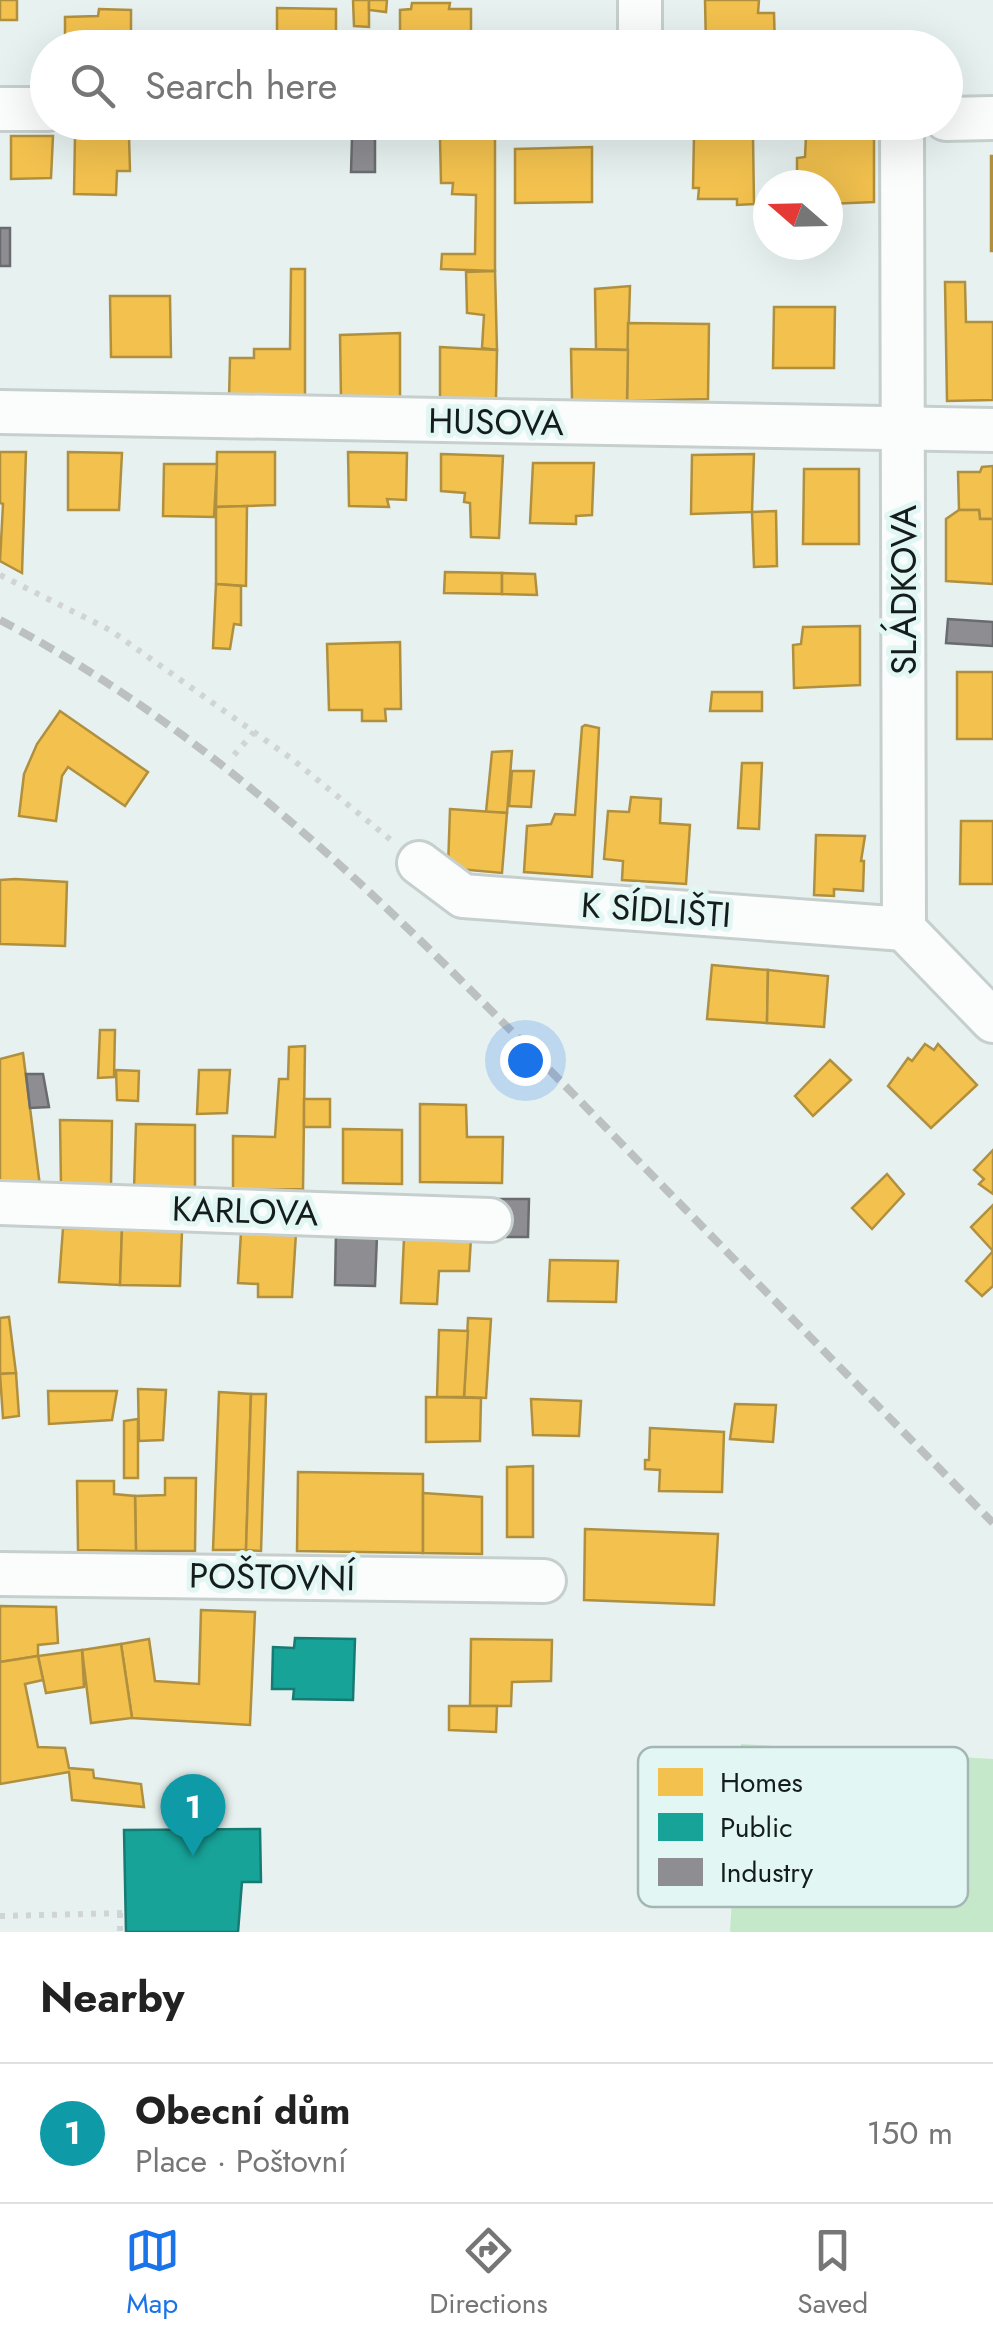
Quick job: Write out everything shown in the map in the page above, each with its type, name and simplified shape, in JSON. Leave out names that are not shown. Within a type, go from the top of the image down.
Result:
[{"type":"street","points":[[640,0],[640,30]]},
{"type":"street","points":[[0,109],[30,109]]},
{"type":"street","points":[[963,119],[993,118]]},
{"type":"street","name":"SLÁDKOVA","points":[[902,140],[904,929]]},
{"type":"street","name":"HUSOVA","points":[[0,412],[993,430]]},
{"type":"street","name":"K SÍDLIŠTI","points":[[418,863],[463,896],[904,929]]},
{"type":"street","points":[[904,929],[993,1021]]},
{"type":"street","name":"KARLOVA","points":[[0,1204],[490,1220]]},
{"type":"street","name":"POŠTOVNÍ","points":[[0,1574],[544,1581]]},
{"type":"path","points":[[0,575],[110,630],[292,759],[418,863]]},
{"type":"path","points":[[234,755],[254,732]]},
{"type":"path","points":[[0,1916],[123,1913],[120,1932]]},
{"type":"green space","points":[[741,1744],[791,1747],[741,1747]]},
{"type":"green space","points":[[968,1758],[993,1759],[993,1932],[730,1932],[731,1907],[968,1907]]},
{"type":"building: Homes","points":[[0,0],[17,0],[17,20],[0,20]]},
{"type":"building: Homes","points":[[353,0],[369,0],[369,27],[354,26]]},
{"type":"building: Homes","points":[[369,0],[387,0],[386,12],[369,10]]},
{"type":"building: Homes","points":[[705,0],[759,0],[758,13],[774,13],[774,30],[706,30]]},
{"type":"building: Homes","points":[[412,3],[450,3],[449,9],[471,9],[471,30],[400,30],[400,10],[411,9]]},
{"type":"building: Homes","points":[[277,8],[336,9],[336,30],[277,30]]},
{"type":"building: Homes","points":[[99,9],[131,10],[131,30],[65,30],[65,17],[98,16]]},
{"type":"building: Homes","points":[[11,136],[53,140],[51,178],[11,179]]},
{"type":"building: Homes","points":[[75,140],[129,140],[130,171],[117,171],[116,195],[74,194]]},
{"type":"building: Homes","points":[[440,140],[495,140],[495,271],[441,269],[442,254],[475,254],[476,195],[452,194],[453,183],[441,183]]},
{"type":"building: Homes","points":[[694,140],[753,140],[753,204],[737,205],[737,199],[698,199],[699,188],[693,188]]},
{"type":"building: Homes","points":[[806,140],[874,140],[874,202],[843,203],[843,170],[797,170],[797,158],[805,157]]},
{"type":"building: Homes","points":[[592,147],[592,202],[515,203],[515,149]]},
{"type":"building: Homes","points":[[993,156],[993,251],[991,251]]},
{"type":"building: Homes","points":[[291,269],[305,269],[305,398],[229,399],[230,358],[254,358],[254,349],[290,349]]},
{"type":"building: Homes","points":[[495,271],[497,350],[482,348],[484,315],[467,313],[466,272]]},
{"type":"building: Homes","points":[[945,282],[965,282],[966,322],[993,322],[993,400],[947,401]]},
{"type":"building: Homes","points":[[630,286],[628,350],[596,349],[595,289]]},
{"type":"building: Homes","points":[[110,296],[170,296],[171,357],[111,357]]},
{"type":"building: Homes","points":[[774,307],[835,307],[834,368],[773,368]]},
{"type":"building: Homes","points":[[628,323],[709,324],[708,399],[627,401]]},
{"type":"building: Homes","points":[[400,333],[400,398],[341,399],[340,335]]},
{"type":"building: Homes","points":[[440,347],[497,350],[496,399],[440,399]]},
{"type":"building: Homes","points":[[571,349],[628,350],[627,401],[572,400]]},
{"type":"building: Homes","points":[[0,452],[26,452],[22,573],[0,561]]},
{"type":"building: Homes","points":[[68,452],[122,453],[119,510],[68,510]]},
{"type":"building: Homes","points":[[217,452],[275,452],[275,505],[216,507]]},
{"type":"building: Homes","points":[[348,452],[407,453],[406,500],[387,499],[389,507],[349,506]]},
{"type":"building: Homes","points":[[441,454],[503,456],[499,538],[471,537],[470,503],[464,502],[465,493],[441,491]]},
{"type":"building: Homes","points":[[754,454],[752,512],[691,514],[692,455]]},
{"type":"building: Homes","points":[[533,463],[594,463],[592,515],[576,516],[576,524],[530,523]]},
{"type":"building: Homes","points":[[164,464],[217,464],[214,517],[163,516]]},
{"type":"building: Homes","points":[[993,466],[993,519],[980,519],[979,510],[959,510],[958,472],[980,472],[982,467]]},
{"type":"building: Homes","points":[[804,469],[859,469],[859,544],[803,544]]},
{"type":"building: Homes","points":[[247,506],[246,586],[216,584],[216,507]]},
{"type":"building: Homes","points":[[959,510],[979,510],[980,519],[993,519],[993,584],[946,581],[946,519]]},
{"type":"building: Homes","points":[[776,511],[777,566],[754,567],[752,512]]},
{"type":"building: Homes","points":[[445,572],[502,573],[502,594],[444,593]]},
{"type":"building: Homes","points":[[502,573],[535,574],[537,595],[502,594]]},
{"type":"building: Homes","points":[[216,584],[241,586],[241,625],[234,624],[230,649],[213,648]]},
{"type":"building: Homes","points":[[860,626],[860,685],[794,688],[793,645],[801,644],[803,627]]},
{"type":"building: Homes","points":[[400,642],[401,709],[385,709],[386,721],[362,721],[362,710],[329,710],[327,644]]},
{"type":"building: Homes","points":[[957,672],[993,672],[993,739],[957,739]]},
{"type":"building: Homes","points":[[712,692],[762,692],[762,711],[710,711]]},
{"type":"building: Homes","points":[[60,711],[148,772],[125,806],[68,767],[62,776],[56,821],[19,816],[24,774],[37,744]]},
{"type":"building: Homes","points":[[585,725],[599,728],[592,877],[524,872],[527,826],[551,824],[555,814],[575,815]]},
{"type":"building: Homes","points":[[512,751],[507,813],[486,812],[492,752]]},
{"type":"building: Homes","points":[[742,763],[762,763],[759,829],[738,828]]},
{"type":"building: Homes","points":[[512,771],[534,771],[531,807],[509,806]]},
{"type":"building: Homes","points":[[631,797],[661,799],[660,823],[690,825],[686,884],[622,880],[623,861],[604,859],[608,811],[629,812]]},
{"type":"building: Homes","points":[[450,809],[507,813],[502,873],[448,868]]},
{"type":"building: Homes","points":[[961,821],[993,821],[993,884],[960,884]]},
{"type":"building: Homes","points":[[816,835],[865,836],[861,861],[863,891],[834,889],[834,896],[814,895]]},
{"type":"building: Homes","points":[[0,880],[67,882],[65,946],[0,944]]},
{"type":"building: Homes","points":[[712,965],[768,970],[767,1023],[707,1019]]},
{"type":"building: Homes","points":[[768,970],[828,976],[824,1027],[767,1023]]},
{"type":"building: Homes","points":[[100,1030],[115,1030],[114,1077],[98,1078]]},
{"type":"building: Homes","points":[[925,1044],[934,1050],[938,1044],[977,1085],[931,1128],[888,1086],[908,1058],[912,1061]]},
{"type":"building: Homes","points":[[305,1046],[303,1189],[233,1190],[233,1136],[275,1137],[279,1079],[288,1079],[289,1047]]},
{"type":"building: Homes","points":[[23,1053],[40,1186],[0,1185],[0,1059]]},
{"type":"building: Homes","points":[[830,1060],[851,1080],[813,1116],[795,1096]]},
{"type":"building: Homes","points":[[116,1070],[139,1071],[138,1101],[117,1100]]},
{"type":"building: Homes","points":[[199,1070],[230,1070],[227,1113],[197,1114]]},
{"type":"building: Homes","points":[[304,1099],[330,1099],[330,1127],[304,1127]]},
{"type":"building: Homes","points":[[420,1104],[466,1105],[467,1137],[503,1137],[502,1183],[420,1182]]},
{"type":"building: Homes","points":[[60,1120],[112,1121],[111,1187],[61,1186]]},
{"type":"building: Homes","points":[[136,1124],[195,1125],[195,1190],[134,1189]]},
{"type":"building: Homes","points":[[343,1129],[402,1130],[402,1184],[343,1183]]},
{"type":"building: Homes","points":[[993,1150],[993,1194],[979,1184],[984,1179],[974,1170]]},
{"type":"building: Homes","points":[[887,1174],[904,1194],[872,1229],[852,1208]]},
{"type":"building: Homes","points":[[993,1205],[993,1251],[971,1227]]},
{"type":"building: Homes","points":[[63,1228],[122,1229],[120,1285],[59,1282]]},
{"type":"building: Homes","points":[[122,1229],[182,1231],[180,1286],[120,1285]]},
{"type":"building: Homes","points":[[241,1232],[296,1233],[292,1297],[258,1297],[258,1284],[238,1283]]},
{"type":"building: Homes","points":[[404,1238],[471,1238],[469,1271],[439,1271],[437,1304],[401,1303]]},
{"type":"building: Homes","points":[[993,1251],[993,1286],[982,1296],[966,1281]]},
{"type":"building: Homes","points":[[550,1260],[618,1261],[616,1302],[548,1301]]},
{"type":"building: Homes","points":[[9,1317],[16,1373],[0,1374],[0,1318]]},
{"type":"building: Homes","points":[[468,1318],[491,1319],[486,1398],[464,1397]]},
{"type":"building: Homes","points":[[439,1330],[468,1331],[464,1397],[437,1397]]},
{"type":"building: Homes","points":[[16,1373],[19,1416],[3,1418],[0,1374]]},
{"type":"building: Homes","points":[[138,1389],[166,1390],[163,1440],[139,1441]]},
{"type":"building: Homes","points":[[48,1391],[117,1391],[112,1420],[49,1424]]},
{"type":"building: Homes","points":[[219,1392],[251,1394],[246,1550],[213,1550]]},
{"type":"building: Homes","points":[[251,1394],[266,1394],[261,1551],[246,1550]]},
{"type":"building: Homes","points":[[426,1397],[481,1398],[480,1441],[426,1442]]},
{"type":"building: Homes","points":[[531,1399],[581,1401],[579,1436],[533,1435]]},
{"type":"building: Homes","points":[[735,1404],[776,1405],[773,1442],[730,1439]]},
{"type":"building: Homes","points":[[138,1419],[138,1478],[124,1478],[124,1421]]},
{"type":"building: Homes","points":[[650,1428],[724,1432],[722,1492],[659,1491],[660,1470],[645,1469]]},
{"type":"building: Homes","points":[[533,1466],[533,1537],[507,1537],[507,1467]]},
{"type":"building: Homes","points":[[298,1472],[423,1474],[423,1553],[297,1551]]},
{"type":"building: Homes","points":[[165,1478],[196,1478],[195,1551],[136,1551],[135,1496],[165,1495]]},
{"type":"building: Homes","points":[[77,1481],[114,1481],[114,1494],[135,1496],[136,1551],[78,1550]]},
{"type":"building: Homes","points":[[423,1493],[482,1497],[482,1554],[423,1553]]},
{"type":"building: Homes","points":[[585,1529],[718,1534],[714,1605],[584,1600]]},
{"type":"building: Homes","points":[[0,1606],[56,1607],[58,1643],[38,1645],[38,1656],[0,1662]]},
{"type":"building: Homes","points":[[201,1610],[255,1612],[250,1725],[132,1718],[121,1644],[149,1639],[155,1681],[199,1684]]},
{"type":"building: Homes","points":[[471,1639],[552,1640],[551,1681],[512,1682],[511,1706],[470,1706]]},
{"type":"building: Homes","points":[[121,1644],[132,1718],[91,1723],[82,1650]]},
{"type":"building: Homes","points":[[82,1650],[84,1687],[46,1693],[38,1656]]},
{"type":"building: Homes","points":[[38,1656],[43,1680],[25,1684],[38,1747],[65,1748],[69,1768],[93,1770],[94,1778],[141,1784],[144,1807],[72,1800],[69,1772],[0,1784],[0,1662]]},
{"type":"building: Homes","points":[[449,1706],[497,1706],[496,1732],[449,1730]]},
{"type":"building: Public","points":[[295,1638],[355,1639],[353,1700],[293,1699],[294,1689],[272,1689],[273,1647],[294,1648]]},
{"type":"building: Public","points":[[260,1829],[261,1882],[242,1882],[238,1932],[126,1932],[124,1830]]},
{"type":"building: Industry","points":[[352,140],[375,140],[375,172],[351,172]]},
{"type":"building: Industry","points":[[0,228],[10,228],[10,266],[0,266]]},
{"type":"building: Industry","points":[[948,619],[993,622],[993,646],[946,643]]},
{"type":"building: Industry","points":[[26,1074],[43,1074],[49,1107],[30,1108]]},
{"type":"building: Industry","points":[[484,1199],[529,1199],[528,1237],[495,1237]]},
{"type":"building: Industry","points":[[336,1233],[377,1236],[375,1286],[335,1285]]},
{"type":"railway","points":[[0,620],[162,720],[309,837],[513,1033],[993,1523]]},
{"type":"place","name":"Obecní dům","points":[[193,1856]]}]
